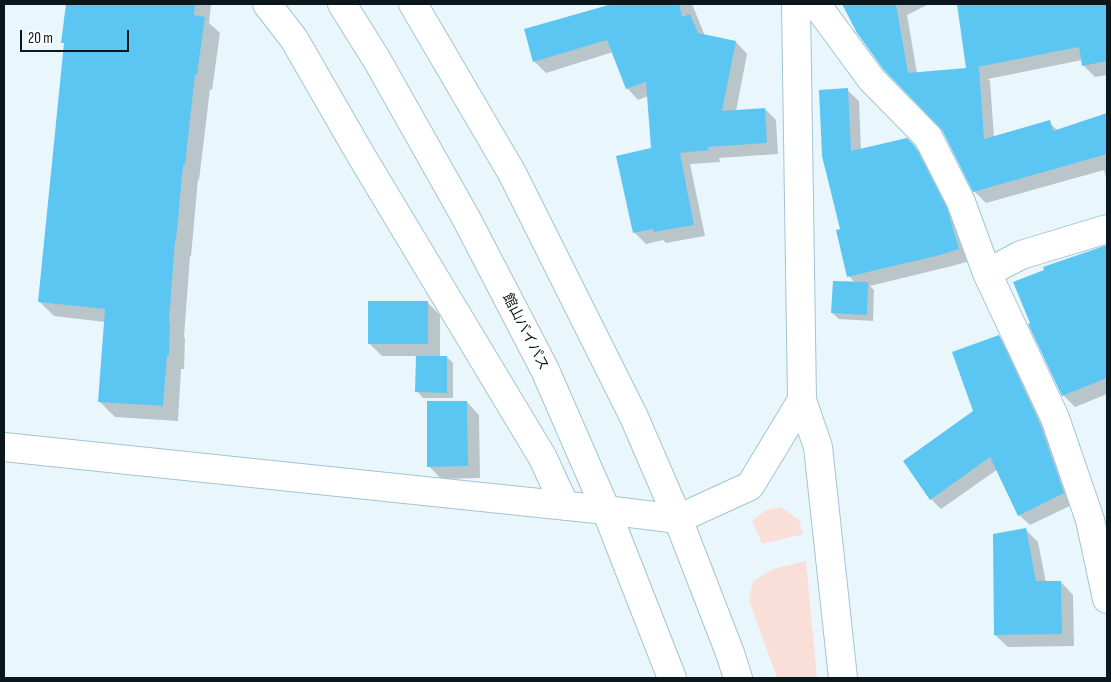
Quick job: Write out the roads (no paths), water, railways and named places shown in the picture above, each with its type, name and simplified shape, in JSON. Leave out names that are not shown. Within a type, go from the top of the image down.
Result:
[{"type":"main road","points":[[267,4],[294,39],[543,458],[565,506]]},
{"type":"main road","name":"館山バイパス","points":[[342,4],[377,60],[471,226],[545,370],[606,510],[672,678]]},
{"type":"main road","points":[[413,4],[512,173],[634,417],[678,519],[738,678]]},
{"type":"main road","points":[[796,4],[802,400],[818,447],[843,678]]},
{"type":"main road","points":[[816,4],[871,80],[928,137],[961,202],[987,273],[1056,418],[1090,520],[1107,599]]},
{"type":"main road","points":[[987,273],[1021,255],[1107,229]]},
{"type":"main road","points":[[4,447],[678,519],[750,486],[802,400]]}]
